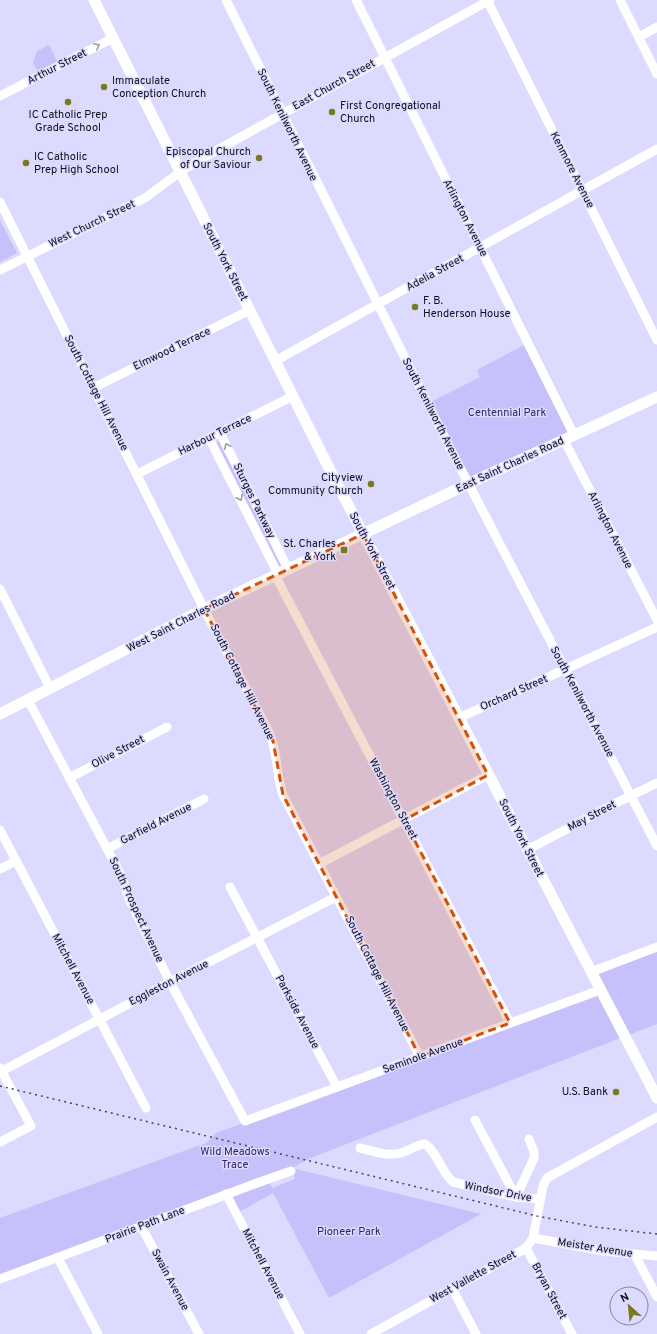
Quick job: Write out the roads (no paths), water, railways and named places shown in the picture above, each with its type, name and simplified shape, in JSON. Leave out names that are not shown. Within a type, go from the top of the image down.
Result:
[{"type":"main road","name":"South York Street","points":[[94,0],[363,534],[657,1098]]},
{"type":"main road","name":"East Saint Charles Road","points":[[363,534],[657,397]]},
{"type":"main road","name":"West Saint Charles Road","points":[[0,714],[204,609],[363,534]]},
{"type":"street","name":"South Kenilworth Avenue","points":[[226,0],[377,305],[468,484],[657,846]]},
{"type":"street","name":"Arlington Avenue","points":[[356,0],[574,435]]},
{"type":"street","name":"East Church Street","points":[[180,172],[488,0]]},
{"type":"street","name":"Kenmore Avenue","points":[[488,0],[657,340]]},
{"type":"street","points":[[620,0],[657,74]]},
{"type":"street","points":[[638,37],[657,27]]},
{"type":"street","name":"Arthur Street","points":[[0,96],[114,38]]},
{"type":"street","name":"Adelia Street","points":[[275,361],[657,149]]},
{"type":"street","name":"West Church Street","points":[[0,270],[145,198],[180,172]]},
{"type":"street","name":"South Cottage Hill Avenue","points":[[0,202],[204,609],[269,732],[274,747],[283,795],[420,1057]]},
{"type":"street","name":"Elmwood Terrace","points":[[94,388],[250,310]]},
{"type":"street","name":"Harbour Terrace","points":[[137,474],[293,396]]},
{"type":"street","name":"Sturges Parkway","points":[[220,432],[280,573]]},
{"type":"street","name":"Sturges Parkway","points":[[209,438],[280,573]]},
{"type":"street","name":"Arlington Avenue","points":[[564,440],[657,620]]},
{"type":"street","name":"Washington Street","points":[[280,573],[404,820],[510,1023]]},
{"type":"street","points":[[0,589],[50,688]]},
{"type":"street","name":"Orchard Street","points":[[459,718],[657,628]]},
{"type":"street","name":"South Prospect Avenue","points":[[28,700],[121,875],[130,901],[170,982],[245,1121]]},
{"type":"street","name":"Olive Street","points":[[69,778],[167,727]]},
{"type":"street","points":[[319,864],[488,774]]},
{"type":"street","name":"May Street","points":[[528,850],[630,795],[657,783]]},
{"type":"street","name":"Garfield Avenue","points":[[107,849],[204,799]]},
{"type":"street","name":"Mitchell Avenue","points":[[0,830],[146,1108]]},
{"type":"street","points":[[0,869],[16,861]]},
{"type":"street","name":"Parkside Avenue","points":[[230,887],[337,1087]]},
{"type":"street","name":"Eggleston Avenue","points":[[1,1070],[336,897]]},
{"type":"street","points":[[591,972],[657,947]]},
{"type":"street","name":"Seminole Avenue","points":[[245,1121],[600,990]]},
{"type":"street","points":[[0,1142],[31,1126],[1,1070]]},
{"type":"street","name":"West Vallette Street","points":[[377,1333],[452,1288],[526,1248],[533,1238],[545,1182],[551,1175],[657,1117]]},
{"type":"street","points":[[475,1120],[516,1197]]},
{"type":"street","points":[[516,1197],[534,1158],[534,1152],[529,1139]]},
{"type":"street","name":"Windsor Drive","points":[[360,1148],[390,1155],[402,1153],[426,1144],[448,1178],[453,1182],[516,1197],[540,1200]]},
{"type":"street","name":"Prairie Path Lane","points":[[0,1279],[291,1171]]},
{"type":"street","name":"Mitchell Avenue","points":[[226,1194],[300,1334]]},
{"type":"street","name":"Swain Avenue","points":[[141,1226],[199,1334]]},
{"type":"street","name":"Meister Avenue","points":[[533,1238],[579,1247],[657,1256]]},
{"type":"street","name":"Bryan Street","points":[[526,1248],[572,1334]]},
{"type":"street","points":[[635,1254],[657,1297]]},
{"type":"street","points":[[58,1258],[98,1334]]},
{"type":"street","points":[[452,1288],[476,1334]]},
{"type":"railway","points":[[0,1086],[537,1216],[595,1227],[657,1234]]},
{"type":"place","name":"Immaculate Conception Church","points":[[104,87]]},
{"type":"place","name":"IC Catholic Prep Grade School","points":[[68,102]]},
{"type":"place","name":"First Congregational Church","points":[[332,112]]},
{"type":"place","name":"Episcopal Church of Our Saviour","points":[[259,158]]},
{"type":"place","name":"IC Catholic Prep High School","points":[[26,163]]},
{"type":"place","name":"F. B. Henderson House","points":[[415,307]]},
{"type":"place","name":"Cityview Community Church","points":[[371,484]]},
{"type":"place","name":"St. Charles & York","points":[[344,550]]},
{"type":"place","name":"U.S. Bank","points":[[616,1092]]},
{"type":"park label","name":"Centennial Park","points":[[507,413]]},
{"type":"park label","name":"Wild Meadows Trace","points":[[235,1158]]},
{"type":"park label","name":"Pioneer Park","points":[[349,1232]]}]
